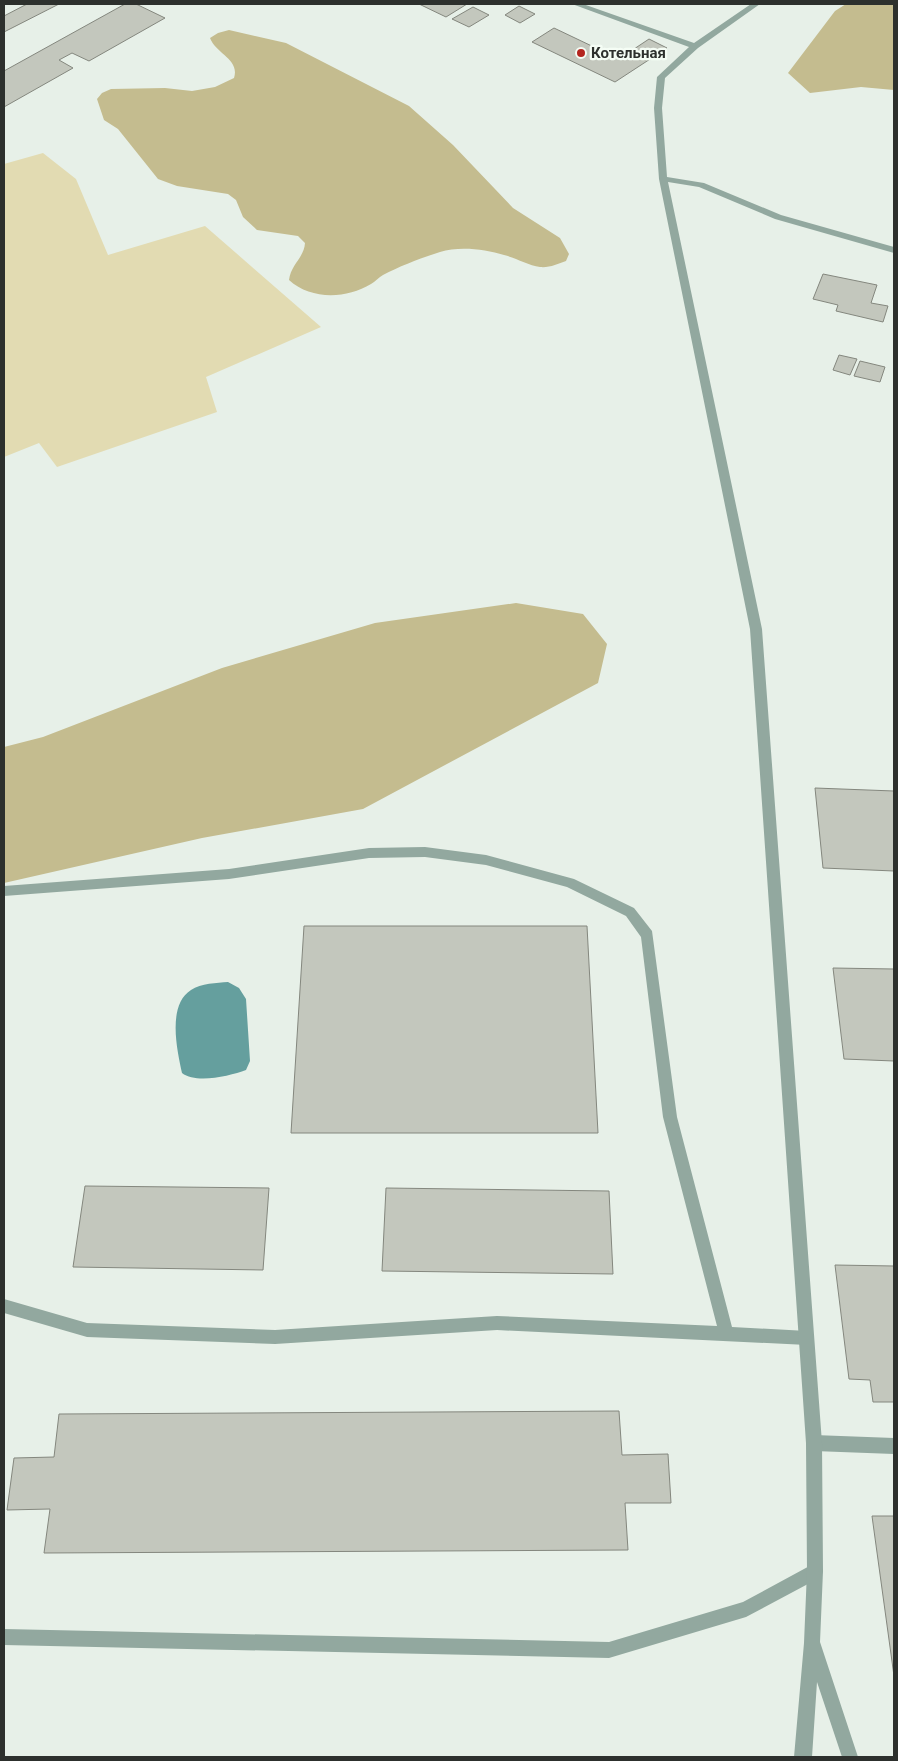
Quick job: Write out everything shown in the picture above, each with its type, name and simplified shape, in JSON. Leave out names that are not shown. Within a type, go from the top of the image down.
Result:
[{"type":"street","points":[[576,4],[695,46]]},
{"type":"street","points":[[756,4],[695,46],[661,77],[658,108],[663,179],[756,629],[814,1443],[815,1571],[812,1642],[802,1757]]},
{"type":"street","points":[[663,179],[701,185],[778,217],[894,250]]},
{"type":"street","points":[[4,891],[230,874],[369,853],[425,852],[486,860],[570,883],[630,912],[647,935],[670,1117],[726,1334]]},
{"type":"street","points":[[4,1306],[87,1330],[275,1337],[497,1323],[807,1338]]},
{"type":"street","points":[[814,1443],[894,1446]]},
{"type":"street","points":[[4,1637],[609,1650],[746,1609],[815,1571]]},
{"type":"street","points":[[812,1642],[850,1757]]},
{"type":"shaded area","points":[[846,4],[894,4],[894,90],[861,87],[810,93],[788,73],[835,11]]},
{"type":"shaded area","points":[[229,30],[286,43],[409,106],[453,145],[513,208],[560,238],[569,254],[566,261],[540,267],[489,251],[455,249],[440,252],[403,265],[383,275],[371,284],[351,293],[340,295],[318,294],[298,287],[289,280],[290,274],[304,248],[305,243],[298,236],[257,230],[243,217],[236,200],[228,194],[177,186],[158,179],[118,129],[104,120],[97,99],[102,93],[111,89],[165,88],[192,91],[215,87],[234,78],[235,71],[231,61],[213,44],[210,38],[218,33]]},
{"type":"shaded area","points":[[43,153],[76,179],[108,255],[205,226],[321,327],[206,377],[217,412],[57,467],[39,443],[4,457],[4,164]]},
{"type":"shaded area","points":[[516,603],[583,614],[607,644],[598,683],[363,809],[202,838],[4,883],[4,747],[43,737],[222,668],[375,623]]},
{"type":"water","points":[[228,982],[239,988],[246,999],[250,1061],[246,1070],[231,1075],[213,1078],[188,1076],[182,1073],[176,1041],[176,1017],[179,1006],[191,990],[199,986]]},
{"type":"building","points":[[27,4],[59,4],[4,32],[4,16]]},
{"type":"building","points":[[125,4],[136,4],[165,18],[89,61],[72,53],[59,60],[73,68],[4,107],[4,71]]},
{"type":"building","points":[[419,4],[467,4],[446,17]]},
{"type":"building","points":[[519,6],[535,14],[520,23],[505,15]]},
{"type":"building","points":[[473,7],[489,15],[469,27],[452,19]]},
{"type":"building","name":"Котельная","points":[[554,28],[619,59],[649,39],[667,48],[615,82],[532,42]]},
{"type":"building","points":[[823,274],[877,285],[871,303],[888,306],[883,322],[836,311],[838,305],[813,299]]},
{"type":"building","points":[[839,355],[857,359],[850,375],[833,370]]},
{"type":"building","points":[[860,361],[885,367],[880,382],[854,376]]},
{"type":"building","points":[[815,788],[894,791],[894,871],[823,868]]},
{"type":"building","points":[[304,926],[587,926],[598,1133],[291,1133]]},
{"type":"building","points":[[833,968],[894,969],[894,1061],[844,1059]]},
{"type":"building","points":[[85,1186],[269,1188],[263,1270],[73,1267]]},
{"type":"building","points":[[386,1188],[609,1191],[613,1274],[382,1271]]},
{"type":"building","points":[[835,1265],[894,1266],[894,1402],[873,1402],[870,1380],[849,1379]]},
{"type":"building","points":[[619,1411],[622,1455],[668,1454],[671,1503],[625,1503],[628,1550],[44,1553],[50,1509],[7,1510],[14,1458],[54,1457],[59,1414]]},
{"type":"building","points":[[872,1516],[894,1516],[894,1676]]},
{"type":"place","name":"Котельная","points":[[581,53]]}]
